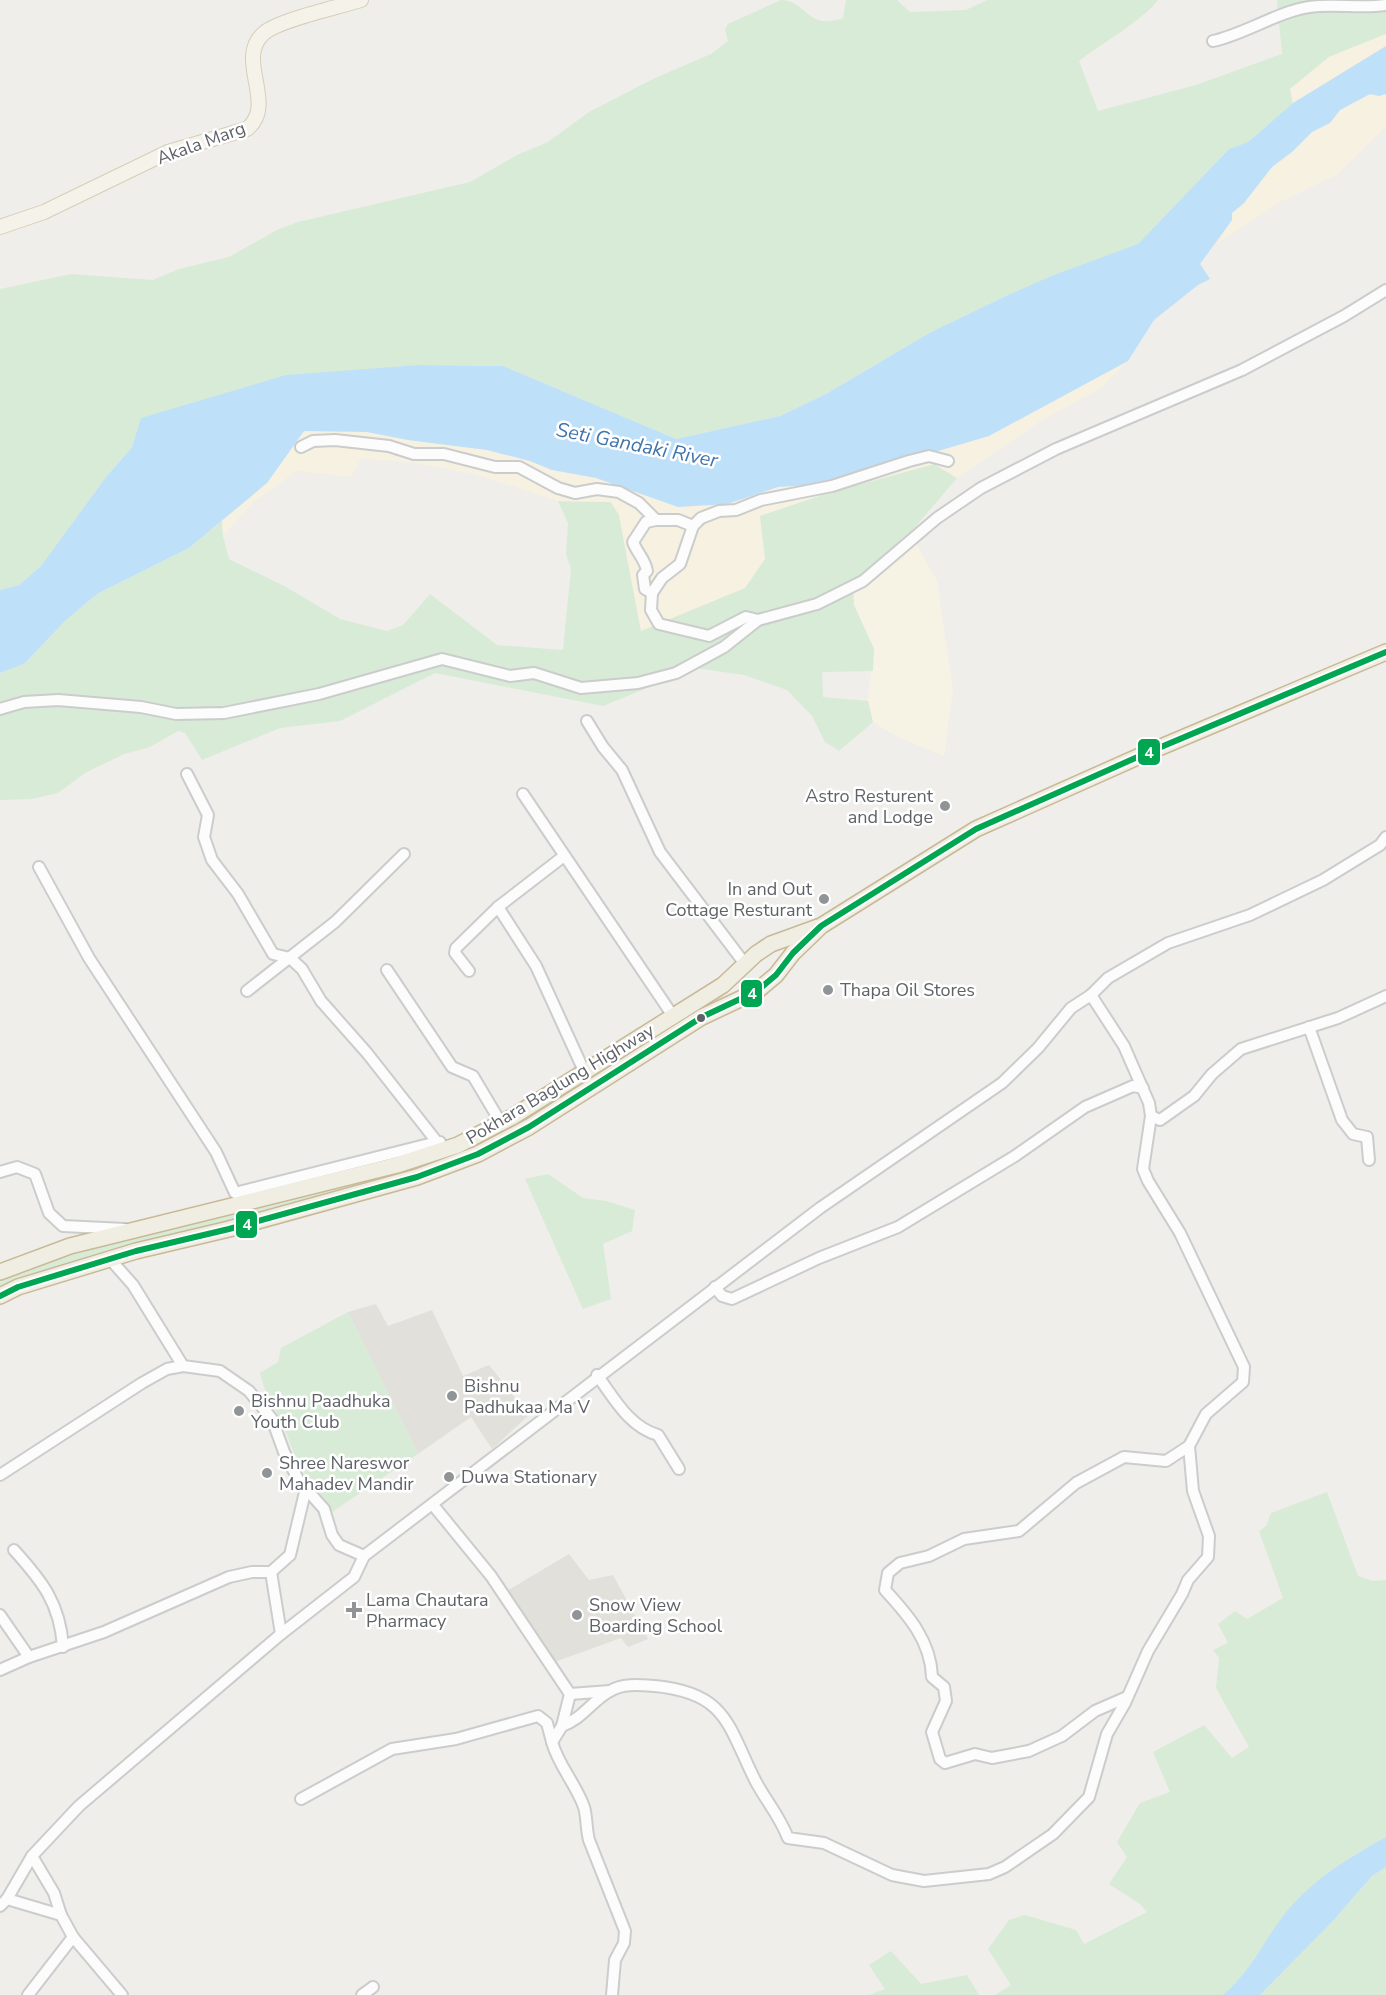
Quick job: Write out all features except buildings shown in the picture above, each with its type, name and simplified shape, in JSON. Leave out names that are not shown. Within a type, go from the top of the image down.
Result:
[{"type":"highway","name":"Pokhara Baglung Highway","points":[[0,1296],[18,1287],[110,1259],[417,1177],[478,1154],[529,1127],[702,1017],[757,991],[776,975],[793,953],[821,926],[976,829],[1386,652]]},
{"type":"highway","name":"Pokhara Baglung Highway","points":[[0,1272],[69,1246],[397,1165],[458,1145],[501,1123],[728,981],[763,949],[780,939],[821,926]]},
{"type":"main road","name":"Akala Marg","points":[[0,227],[44,212],[168,152],[247,129],[253,124],[258,111],[259,98],[253,62],[256,43],[260,37],[275,27],[361,0]]},
{"type":"street","points":[[1213,41],[1307,7],[1352,4],[1365,9],[1386,5]]},
{"type":"street","points":[[0,709],[24,702],[58,700],[141,707],[176,714],[224,713],[319,694],[441,659],[510,676],[534,673],[581,688],[638,683],[676,673],[724,647],[758,620],[817,604],[863,581],[937,518],[981,488],[1056,449],[1242,370],[1344,316],[1386,290]]},
{"type":"street","points":[[302,447],[313,441],[335,440],[389,446],[414,454],[444,454],[495,467],[519,468],[558,488],[576,493],[597,489],[619,492],[639,503],[656,520]]},
{"type":"street","points":[[758,620],[746,617],[709,636],[674,630],[659,624],[651,610],[652,593],[662,578],[680,564],[693,526],[700,518],[719,510],[736,510],[760,500],[832,486],[929,456],[948,461]]},
{"type":"street","points":[[652,593],[645,589],[643,574],[647,571],[645,560],[636,551],[633,542],[646,522],[678,520],[693,526]]},
{"type":"street","points":[[587,721],[621,770],[660,852],[745,964]]},
{"type":"street","points":[[187,774],[208,815],[204,837],[212,860],[238,894],[273,954],[290,958],[302,969],[321,1001],[381,1070],[437,1142]]},
{"type":"street","points":[[523,794],[673,1016]]},
{"type":"street","points":[[61,1915],[4,1903],[32,1856],[79,1806],[281,1634],[354,1577],[364,1556],[433,1505],[597,1375],[820,1208],[1002,1083],[1038,1048],[1071,1008],[1091,995],[1108,978],[1168,943],[1250,915],[1323,880],[1380,845],[1386,837]]},
{"type":"street","points":[[247,991],[335,922],[404,854]]},
{"type":"street","points":[[469,971],[455,953],[456,948],[498,907],[564,855]]},
{"type":"street","points":[[39,867],[89,958],[216,1152],[235,1193],[437,1142],[458,1145]]},
{"type":"street","points":[[498,907],[536,966],[584,1071]]},
{"type":"street","points":[[387,970],[452,1067],[473,1076],[501,1123]]},
{"type":"street","points":[[1091,995],[1124,1046],[1143,1088],[1151,1116],[1143,1169],[1180,1233],[1244,1367],[1243,1382],[1206,1414],[1189,1446],[1166,1461],[1124,1457],[1076,1483],[1019,1531],[964,1539],[929,1556],[900,1563],[888,1573],[885,1590],[904,1610],[927,1646],[932,1657],[932,1677],[944,1687],[946,1701],[932,1732],[940,1759],[945,1762],[975,1754],[992,1758],[1029,1751],[1062,1736],[1095,1711],[1127,1697]]},
{"type":"street","points":[[1151,1116],[1160,1120],[1194,1096],[1212,1074],[1241,1049],[1338,1018],[1386,996]]},
{"type":"street","points":[[1309,1027],[1342,1120],[1353,1134],[1367,1137],[1369,1160]]},
{"type":"street","points":[[715,1287],[722,1296],[732,1299],[819,1258],[898,1227],[1015,1156],[1085,1107],[1133,1086],[1143,1088]]},
{"type":"street","points":[[0,1172],[17,1167],[35,1174],[49,1213],[63,1226],[146,1227]]},
{"type":"street","points":[[110,1259],[134,1285],[183,1366]]},
{"type":"street","points":[[0,1475],[167,1369],[183,1366],[220,1371],[249,1391],[272,1419],[284,1452],[306,1488],[324,1509],[332,1535],[339,1545],[364,1556]]},
{"type":"street","points":[[597,1375],[633,1423],[643,1431],[658,1435],[679,1469]]},
{"type":"street","points":[[570,1694],[610,1690],[632,1684],[687,1691],[708,1702],[726,1718],[756,1782],[782,1822],[788,1838],[824,1843],[892,1875],[924,1881],[989,1874],[1005,1867],[1053,1834],[1089,1797],[1107,1734],[1148,1651],[1188,1580],[1205,1564],[1210,1550],[1209,1536],[1193,1491],[1189,1446]]},
{"type":"street","points":[[0,1670],[29,1657],[63,1647],[155,1611],[229,1577],[252,1572],[271,1572],[290,1555],[306,1488]]},
{"type":"street","points":[[433,1505],[491,1576],[570,1694],[562,1726],[552,1742]]},
{"type":"street","points":[[14,1550],[35,1572],[38,1582],[54,1601],[62,1628],[63,1647]]},
{"type":"street","points":[[271,1572],[281,1634]]},
{"type":"street","points":[[0,1615],[29,1657]]},
{"type":"street","points":[[562,1726],[584,1714],[610,1690]]},
{"type":"street","points":[[301,1799],[392,1749],[456,1739],[538,1716],[547,1723],[555,1755],[585,1810],[585,1826],[589,1840],[625,1931],[624,1943],[615,1960],[612,1995]]},
{"type":"street","points":[[32,1856],[54,1893],[61,1915],[73,1937],[122,1995]]},
{"type":"street","points":[[28,1995],[73,1937]]},
{"type":"street","points":[[362,1995],[374,1987]]},
{"type":"shaded area","points":[[910,533],[937,581],[953,689],[944,756],[896,736],[873,722],[868,701],[874,649],[854,605],[853,585]]},
{"type":"shaded area","name":"Bishnu Padhukaa Ma V","points":[[376,1304],[388,1326],[432,1310],[463,1376],[489,1365],[529,1415],[492,1449],[471,1417],[418,1454],[348,1312]]},
{"type":"shaded area","name":"Snow View Boarding School","points":[[569,1554],[589,1580],[613,1575],[648,1639],[628,1647],[621,1638],[552,1663],[505,1592]]},
{"type":"green space","points":[[781,0],[797,5],[814,18],[831,21],[843,18],[846,0],[897,0],[910,12],[966,10],[987,0],[1158,0],[1132,24],[1079,61],[1098,111],[1196,85],[1282,54],[1277,0],[1386,0],[1386,34],[1329,57],[1290,89],[1293,103],[1248,142],[1229,149],[1138,244],[1008,295],[931,332],[826,394],[780,416],[676,439],[503,366],[419,365],[365,370],[142,418],[132,447],[106,477],[41,566],[19,585],[0,590],[0,289],[71,274],[153,280],[179,269],[229,257],[277,230],[298,222],[470,182],[517,155],[548,142],[589,112],[653,79],[711,54],[728,41],[725,29],[728,24]]},
{"type":"green space","points":[[934,464],[957,478],[910,533],[853,585],[854,605],[874,649],[873,671],[822,672],[823,697],[868,701],[873,722],[839,751],[825,742],[812,716],[787,690],[744,675],[696,668],[603,706],[435,673],[340,721],[280,728],[202,760],[185,733],[178,731],[150,747],[124,754],[85,773],[58,793],[32,799],[0,800],[0,673],[24,664],[65,621],[97,594],[189,548],[222,521],[229,559],[286,587],[340,619],[387,631],[403,625],[430,594],[497,645],[563,650],[571,569],[566,554],[568,523],[558,501],[611,502],[619,515],[641,630],[765,559],[759,516],[828,493]]},
{"type":"green space","points":[[722,994],[723,996],[699,1013],[519,1128],[434,1167],[66,1264],[0,1287],[0,1282],[59,1259],[406,1168],[469,1147],[517,1121]]},
{"type":"green space","points":[[548,1174],[583,1198],[606,1201],[635,1210],[632,1231],[603,1244],[611,1299],[583,1309],[525,1179]]},
{"type":"green space","points":[[348,1312],[418,1454],[332,1512],[299,1464],[280,1418],[266,1393],[260,1373],[278,1362],[281,1348]]},
{"type":"green space","points":[[1327,1492],[1358,1576],[1373,1581],[1386,1580],[1386,1837],[1352,1856],[1286,1913],[1235,1986],[1223,1995],[995,1995],[1011,1985],[988,1949],[1009,1920],[1025,1915],[1076,1930],[1084,1944],[1147,1912],[1140,1904],[1109,1884],[1127,1857],[1117,1842],[1140,1803],[1170,1792],[1153,1752],[1204,1725],[1232,1758],[1249,1747],[1216,1688],[1219,1658],[1213,1650],[1228,1643],[1218,1624],[1235,1611],[1247,1619],[1283,1598],[1259,1531],[1266,1526],[1271,1513]]},
{"type":"green space","points":[[1386,1867],[1386,1995],[1260,1995],[1333,1921],[1372,1876]]},
{"type":"green space","points":[[891,1951],[921,1984],[967,1975],[979,1995],[869,1995],[885,1989],[869,1965]]},
{"type":"sand","points":[[1386,34],[1386,46],[1293,103],[1290,89],[1329,57]]},
{"type":"sand","points":[[1371,94],[1379,96],[1386,94],[1386,127],[1336,175],[1282,201],[1217,244],[1232,220],[1232,214],[1244,203],[1272,167],[1292,152],[1312,132],[1330,123],[1340,110]]},
{"type":"sand","points":[[1128,361],[1101,388],[1041,421],[957,478],[934,464],[828,493],[760,516],[765,559],[745,588],[641,631],[619,515],[611,502],[558,501],[475,474],[415,463],[361,458],[351,477],[297,471],[253,502],[223,536],[222,521],[267,483],[304,431],[367,432],[408,440],[487,450],[530,461],[552,470],[596,478],[706,506],[738,502],[778,487],[810,485],[1084,384]]},
{"type":"water","name":"Seti Gandaki River","points":[[1386,46],[1386,94],[1379,96],[1370,94],[1340,110],[1330,123],[1312,132],[1292,152],[1272,167],[1244,203],[1232,213],[1232,220],[1200,264],[1210,279],[1198,285],[1154,320],[1128,361],[989,436],[857,475],[810,485],[778,487],[727,504],[678,507],[596,478],[552,470],[530,461],[487,450],[408,440],[367,432],[304,431],[267,483],[189,548],[97,594],[65,621],[24,664],[0,673],[0,590],[19,585],[41,566],[106,477],[132,447],[141,418],[286,375],[419,365],[503,366],[676,439],[780,416],[826,394],[931,332],[1008,295],[1054,275],[1138,244],[1229,149],[1248,142],[1293,103]]},
{"type":"water","points":[[1386,1837],[1386,1867],[1372,1876],[1333,1921],[1260,1995],[1223,1995],[1257,1955],[1287,1911],[1309,1888],[1358,1853]]},
{"type":"transit line","name":"4","points":[[0,1296],[18,1287],[136,1251],[229,1229],[417,1177],[478,1154],[529,1127],[702,1017],[757,991],[776,975],[793,953],[821,926],[976,829],[1142,755],[1386,652]]},
{"type":"place","name":"Astro Resturent and Lodge","points":[[945,806]]},
{"type":"place","name":"In and Out Cottage Resturant","points":[[824,899]]},
{"type":"place","name":"Thapa Oil Stores","points":[[828,990]]},
{"type":"place","name":"Bishnu Padhukaa Ma V","points":[[452,1396]]},
{"type":"place","name":"Bishnu Paadhuka Youth Club","points":[[239,1411]]},
{"type":"place","name":"Shree Nareswor Mahadev Mandir","points":[[267,1473]]},
{"type":"place","name":"Duwa Stationary","points":[[449,1477]]},
{"type":"place","name":"Lama Chautara Pharmacy","points":[[354,1610]]},
{"type":"place","name":"Snow View Boarding School","points":[[577,1615]]}]
